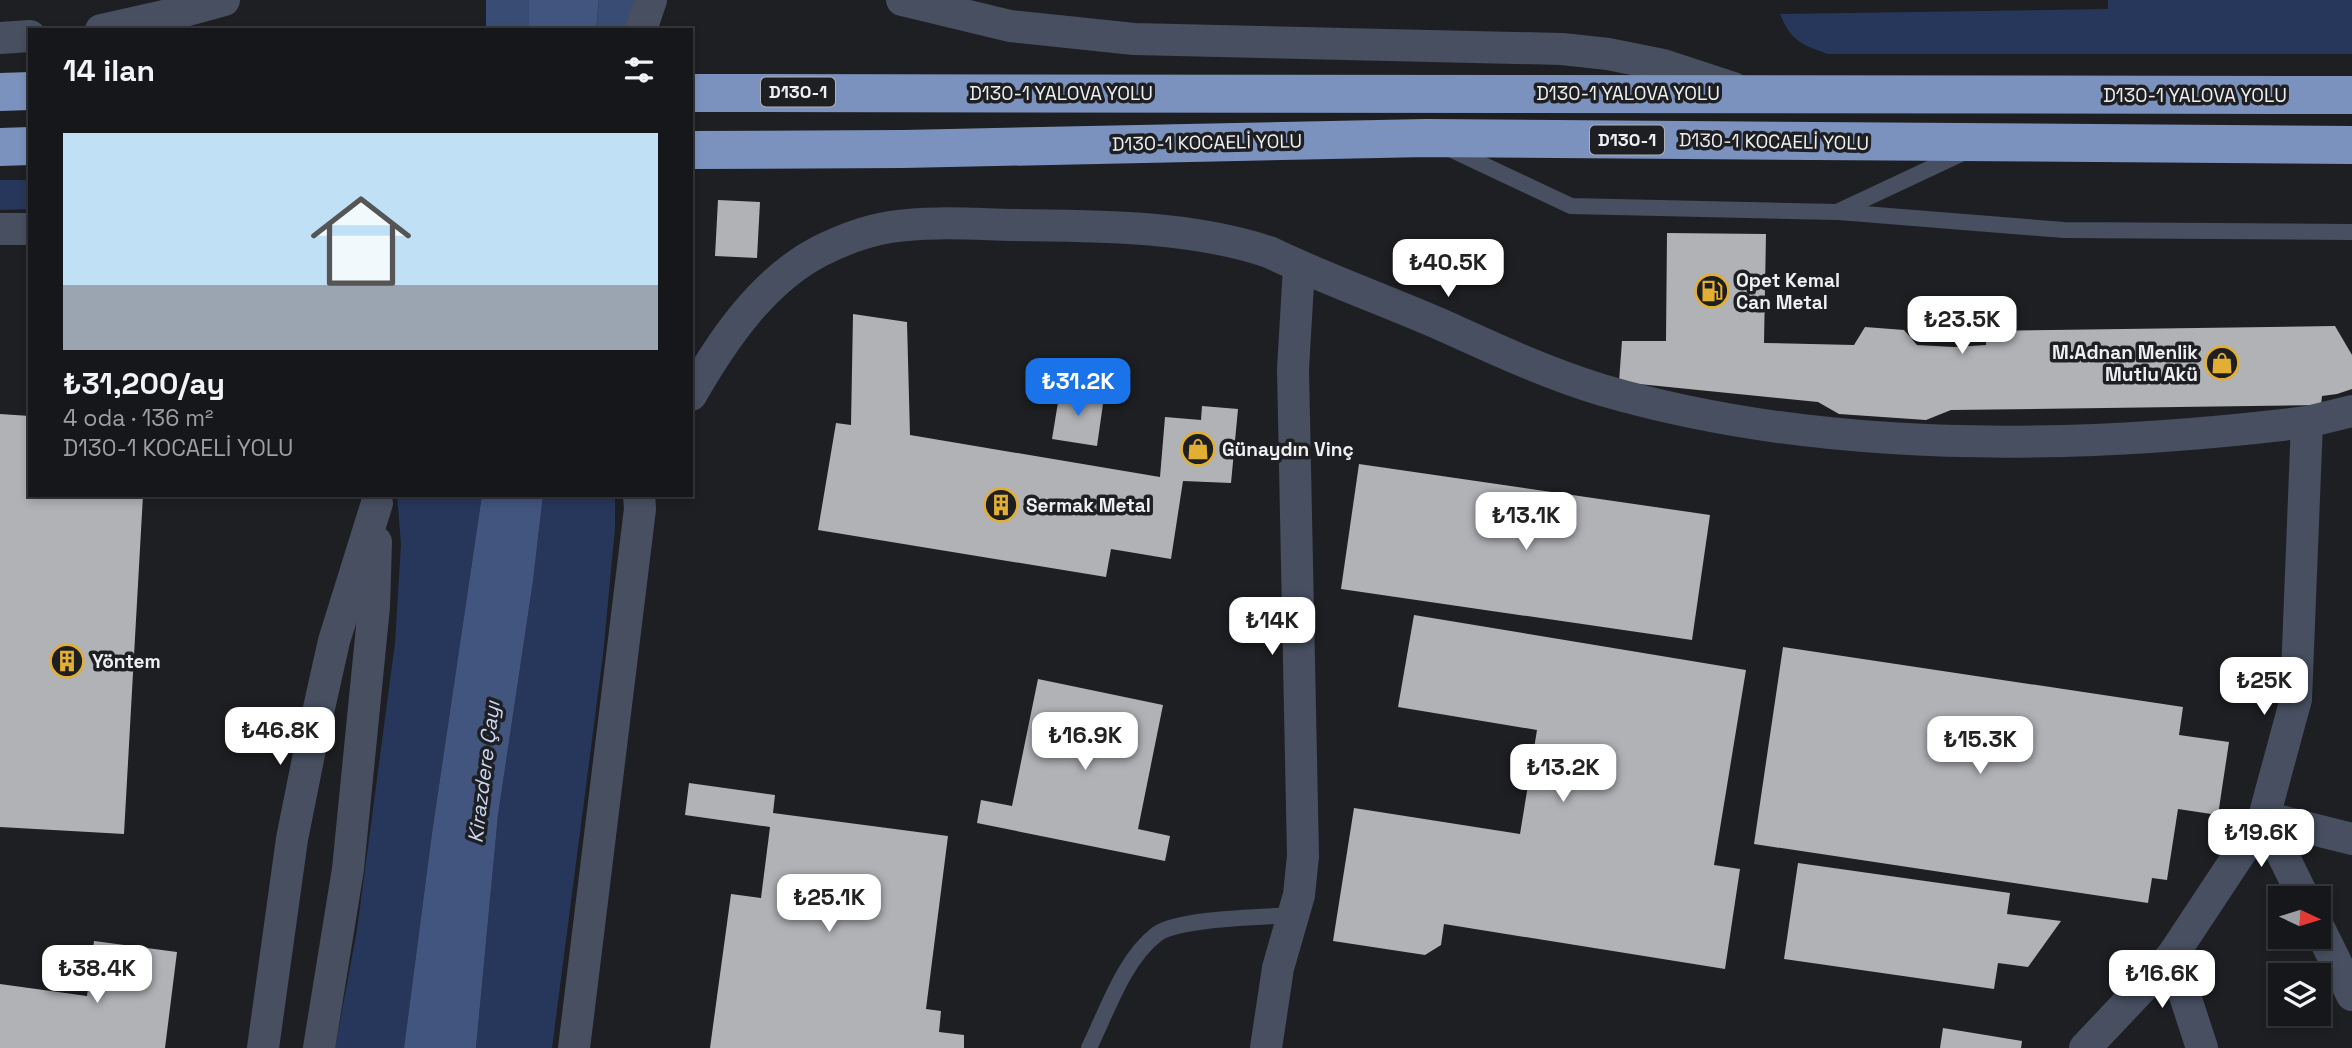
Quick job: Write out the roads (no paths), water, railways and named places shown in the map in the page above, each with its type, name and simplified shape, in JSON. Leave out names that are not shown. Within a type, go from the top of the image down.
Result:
[{"type":"highway","points":[[0,92],[28,91]]},
{"type":"highway","name":"D130-1 YALOVA YOLU","points":[[693,93],[2352,95]]},
{"type":"highway","name":"D130-1 KOCAELİ YOLU","points":[[693,150],[903,149],[1426,138],[2352,145]]},
{"type":"highway","points":[[0,147],[28,146]]},
{"type":"street","points":[[110,28],[224,0]]},
{"type":"street","points":[[642,28],[651,0]]},
{"type":"street","points":[[902,0],[1010,26],[1134,39],[1562,49],[1608,54],[1663,65],[1751,94]]},
{"type":"street","points":[[0,38],[28,36]]},
{"type":"street","points":[[693,392],[714,356],[763,294],[782,278],[819,252],[855,236],[888,227],[926,224],[1075,226],[1172,232],[1233,240],[1269,252],[1567,379],[1605,391],[1707,414],[1811,431],[1926,439],[2121,440],[2212,434],[2307,422],[2352,411]]},
{"type":"street","points":[[0,229],[28,229]]},
{"type":"street","points":[[1266,1048],[1278,968],[1299,895],[1303,856],[1293,369],[1299,267]]},
{"type":"street","points":[[2085,1048],[2172,956],[2264,817],[2296,698],[2307,422]]},
{"type":"street","points":[[264,1048],[292,839],[311,744],[334,641],[377,499]]},
{"type":"street","points":[[319,1048],[348,869],[374,607],[377,499]]},
{"type":"street","points":[[574,1048],[642,500]]},
{"type":"street","points":[[2264,817],[2352,839]]},
{"type":"street","points":[[2264,817],[2298,886]]},
{"type":"street","points":[[2329,949],[2352,995]]},
{"type":"street","points":[[2172,956],[2202,1048]]},
{"type":"lane","points":[[1426,138],[1571,205],[1837,212],[2064,230],[2352,232]]},
{"type":"lane","points":[[1837,212],[1985,143]]},
{"type":"lane","points":[[1089,1048],[1131,960],[1158,932],[1202,921],[1294,915]]},
{"type":"water","points":[[529,0],[599,0],[596,28],[529,28]]},
{"type":"water","name":"Kirazdere Çayı","points":[[482,497],[543,497],[498,815],[476,1048],[404,1048],[432,833]]},
{"type":"place","name":"Opet Kemal Can Metal","points":[[1712,291]]},
{"type":"place","name":"M.Adnan Menlik Mutlu Akü","points":[[2222,363]]},
{"type":"place","name":"Günaydın Vinç","points":[[1198,449]]},
{"type":"place","name":"Sermak Metal","points":[[1001,505]]},
{"type":"place","name":"Yöntem","points":[[67,661]]}]
